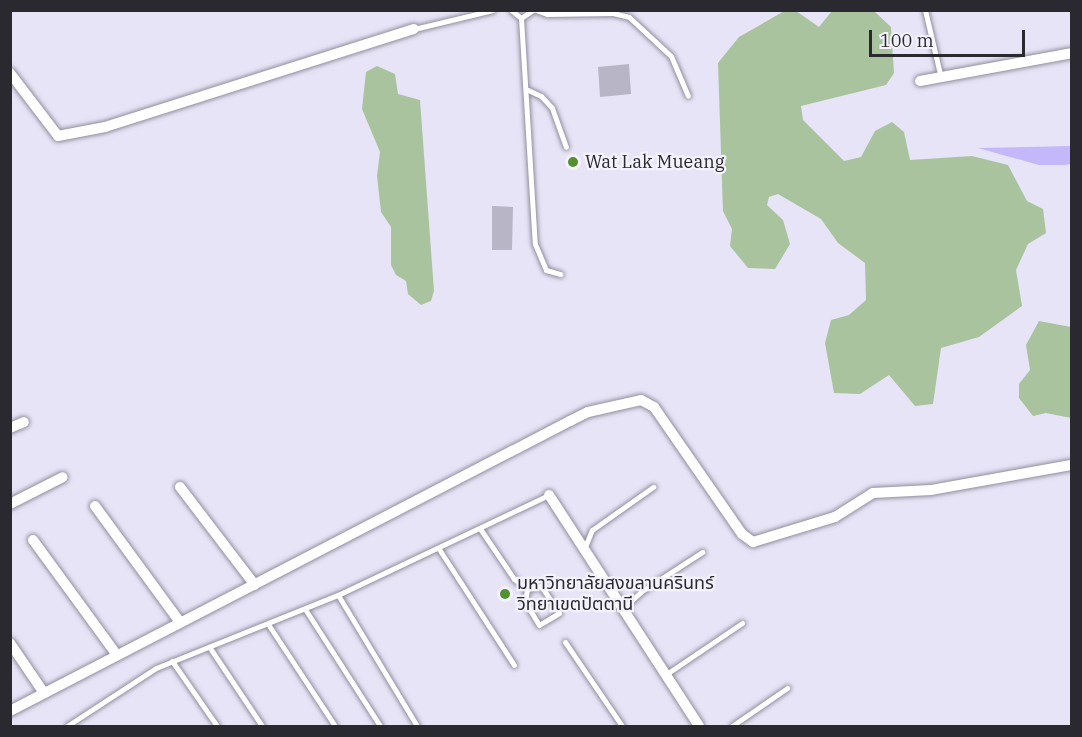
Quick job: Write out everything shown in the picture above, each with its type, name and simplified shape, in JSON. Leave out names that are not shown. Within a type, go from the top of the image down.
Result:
[{"type":"street","points":[[10,73],[58,136],[105,127],[414,29]]},
{"type":"street","points":[[920,81],[1071,53]]},
{"type":"street","points":[[10,711],[116,654],[255,585],[588,412],[641,400],[654,407],[742,534],[753,542],[835,517],[873,493],[931,490],[1071,465]]},
{"type":"street","points":[[10,428],[24,422]]},
{"type":"street","points":[[10,504],[63,477]]},
{"type":"street","points":[[180,487],[255,585]]},
{"type":"street","points":[[549,495],[665,675],[694,725]]},
{"type":"street","points":[[95,506],[180,622]]},
{"type":"street","points":[[33,540],[116,654]]},
{"type":"street","points":[[10,643],[44,693]]},
{"type":"lane","points":[[414,29],[458,13],[493,10]]},
{"type":"lane","points":[[511,10],[521,18],[528,90],[535,244],[546,270],[560,274]]},
{"type":"lane","points":[[521,18],[534,10],[547,14],[613,13],[630,18],[671,56],[688,96]]},
{"type":"lane","points":[[925,10],[941,78]]},
{"type":"lane","points":[[528,90],[541,96],[552,108],[566,147]]},
{"type":"lane","points":[[585,549],[592,530],[653,487]]},
{"type":"lane","points":[[68,726],[156,668],[338,596],[481,530],[549,495]]},
{"type":"lane","points":[[481,530],[514,579],[527,589],[541,586],[559,613],[539,625],[525,602],[527,589]]},
{"type":"lane","points":[[439,549],[514,665]]},
{"type":"lane","points":[[621,610],[642,591],[702,552]]},
{"type":"lane","points":[[338,596],[417,726]]},
{"type":"lane","points":[[305,609],[380,726]]},
{"type":"lane","points":[[665,675],[742,623]]},
{"type":"lane","points":[[268,624],[335,726]]},
{"type":"lane","points":[[565,642],[622,726]]},
{"type":"lane","points":[[210,648],[262,726]]},
{"type":"lane","points":[[172,661],[217,726]]},
{"type":"lane","points":[[732,726],[787,688]]},
{"type":"green space","points":[[786,10],[796,11],[819,27],[832,11],[874,11],[891,27],[894,73],[886,85],[801,106],[803,120],[844,161],[861,157],[875,131],[892,122],[904,132],[910,160],[972,156],[1008,165],[1027,201],[1043,209],[1046,233],[1028,244],[1016,270],[1022,306],[979,337],[941,348],[933,404],[915,406],[889,375],[860,394],[834,393],[825,343],[831,320],[849,315],[866,300],[865,263],[838,243],[821,219],[778,194],[769,197],[767,205],[783,220],[790,244],[775,269],[748,268],[730,246],[732,229],[723,211],[718,63],[739,37]]},
{"type":"green space","points":[[377,66],[395,74],[398,94],[420,100],[434,291],[431,301],[421,305],[408,294],[406,281],[396,275],[391,265],[391,227],[381,212],[377,176],[380,152],[362,109],[366,72]]},
{"type":"green space","points":[[1039,321],[1071,327],[1071,418],[1046,413],[1033,416],[1019,398],[1019,384],[1030,370],[1026,345]]},
{"type":"shaded area","points":[[1071,146],[1071,164],[1064,165],[1039,165],[978,148]]},
{"type":"building","points":[[629,64],[631,94],[600,97],[598,67]]},
{"type":"building","points":[[492,206],[513,207],[512,250],[492,250]]},
{"type":"place","name":"Wat Lak Mueang","points":[[573,162]]},
{"type":"place","name":"มหาวิทยาลัยสงขลานครินทร์ วิทยาเขตปัตตานี","points":[[505,594]]}]
